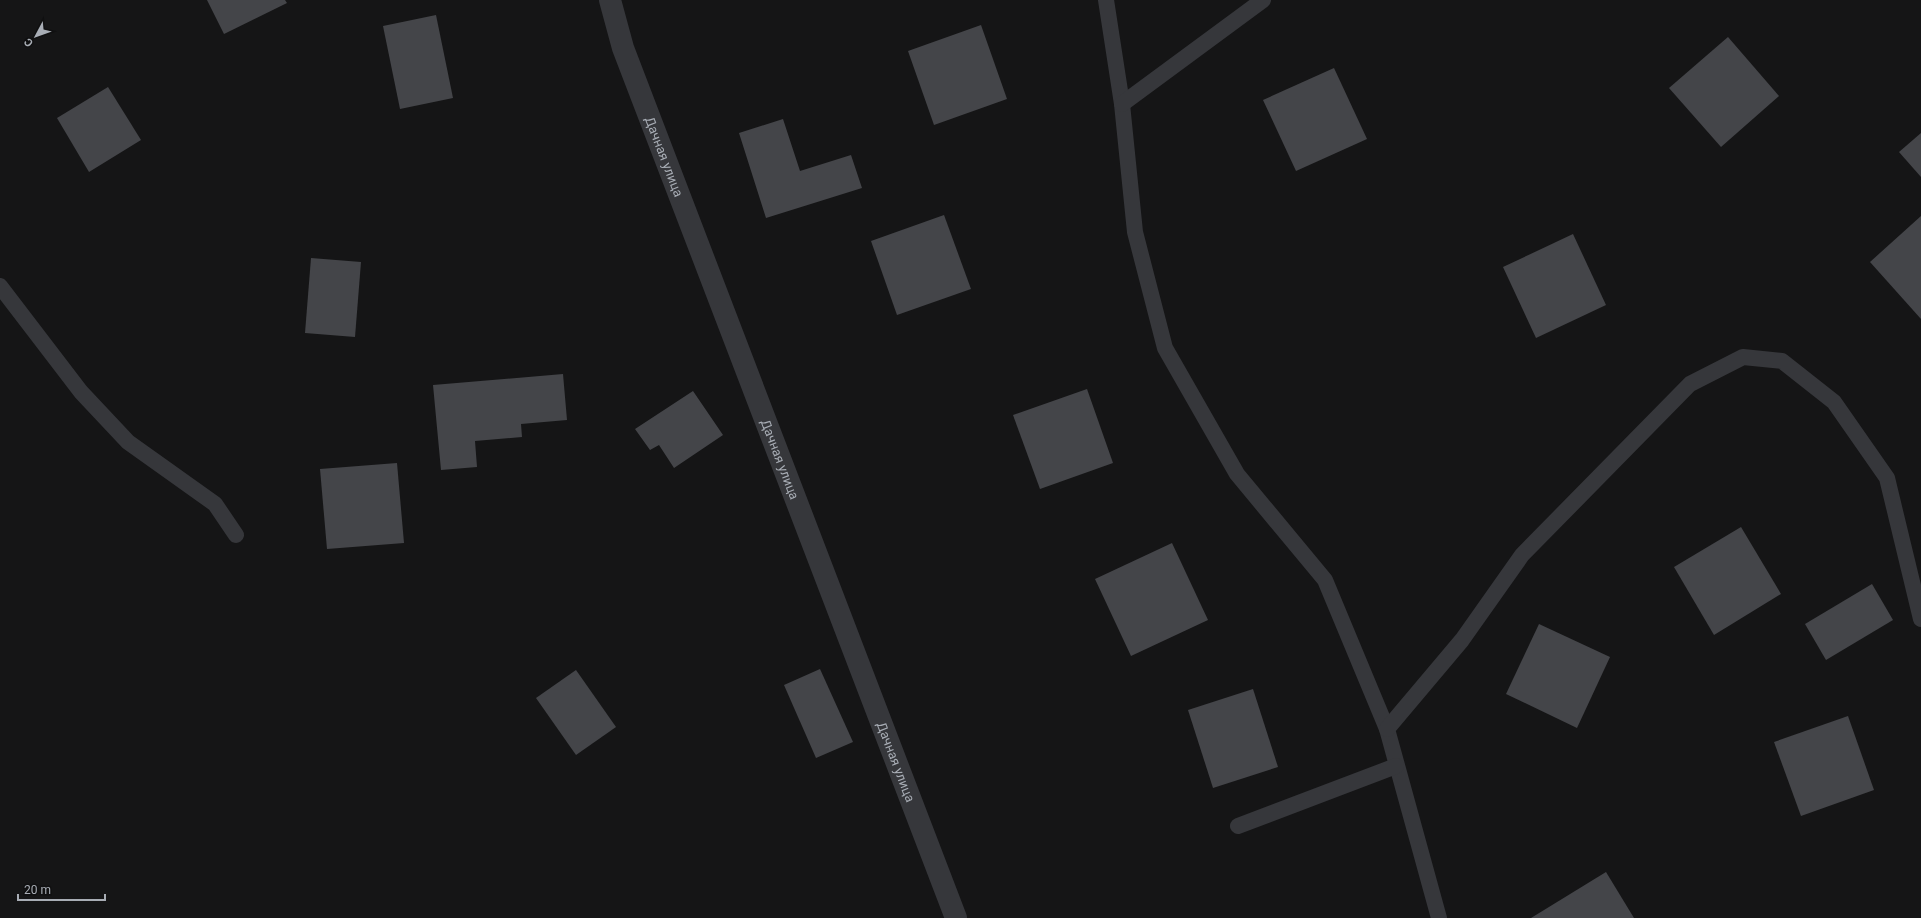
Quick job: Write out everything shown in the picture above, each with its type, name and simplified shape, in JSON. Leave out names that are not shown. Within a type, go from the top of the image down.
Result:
[{"type":"street","name":"Дачная улица","points":[[610,0],[625,56],[956,918]]},
{"type":"lane","points":[[1106,0],[1122,104],[1135,232],[1165,348],[1237,474],[1325,580],[1387,729],[1439,918]]},
{"type":"lane","points":[[1122,104],[1263,0]]},
{"type":"lane","points":[[0,286],[81,392],[128,442],[215,504],[236,536]]},
{"type":"lane","points":[[1387,729],[1462,640],[1522,555],[1690,384],[1743,357],[1782,361],[1834,402],[1887,478],[1921,619]]},
{"type":"lane","points":[[1238,826],[1396,766]]},
{"type":"building","points":[[207,0],[285,0],[287,3],[224,34]]},
{"type":"building","points":[[436,15],[453,98],[400,109],[383,26]]},
{"type":"building","points":[[981,25],[1007,99],[934,125],[908,51]]},
{"type":"building","points":[[1728,37],[1779,96],[1721,147],[1669,88]]},
{"type":"building","points":[[1334,68],[1367,139],[1296,171],[1263,100]]},
{"type":"building","points":[[108,87],[141,140],[89,172],[57,118]]},
{"type":"building","points":[[783,119],[800,171],[851,155],[862,188],[766,218],[739,133]]},
{"type":"building","points":[[1921,133],[1921,177],[1899,152]]},
{"type":"building","points":[[944,215],[971,289],[897,315],[871,241]]},
{"type":"building","points":[[1921,216],[1921,319],[1870,262]]},
{"type":"building","points":[[1573,234],[1606,305],[1536,338],[1503,267]]},
{"type":"building","points":[[311,258],[361,262],[355,337],[305,333]]},
{"type":"building","points":[[563,374],[567,420],[521,424],[522,437],[475,441],[477,467],[441,470],[433,385]]},
{"type":"building","points":[[1087,389],[1113,463],[1040,489],[1013,415]]},
{"type":"building","points":[[693,391],[723,435],[674,468],[659,445],[650,450],[635,429]]},
{"type":"building","points":[[397,463],[404,543],[327,549],[320,469]]},
{"type":"building","points":[[1741,527],[1781,594],[1714,635],[1674,567]]},
{"type":"building","points":[[1172,543],[1208,620],[1131,656],[1095,579]]},
{"type":"building","points":[[1872,584],[1893,620],[1826,660],[1805,624]]},
{"type":"building","points":[[1539,624],[1610,657],[1577,728],[1506,694]]},
{"type":"building","points":[[820,669],[853,742],[816,758],[784,685]]},
{"type":"building","points":[[576,670],[616,727],[576,755],[536,698]]},
{"type":"building","points":[[1253,689],[1278,767],[1213,788],[1188,710]]},
{"type":"building","points":[[1848,716],[1874,790],[1801,816],[1774,742]]},
{"type":"building","points":[[1606,872],[1634,918],[1531,918]]}]
